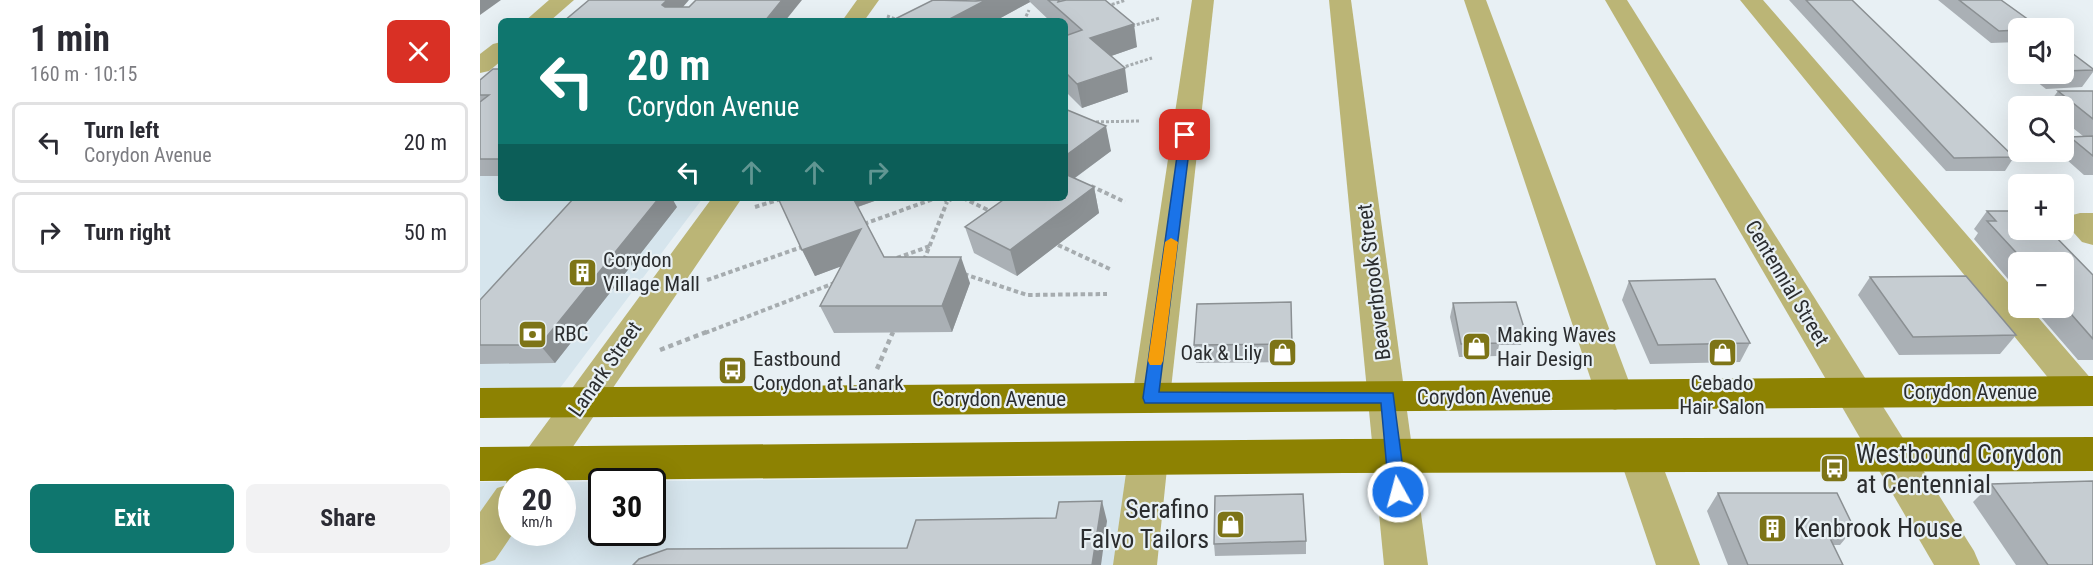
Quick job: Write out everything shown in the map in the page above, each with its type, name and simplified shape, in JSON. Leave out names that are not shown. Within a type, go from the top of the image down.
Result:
[{"type":"main road","name":"Corydon Avenue","points":[[480,403],[2086,391]]},
{"type":"main road","points":[[576,472],[1393,456],[2093,454]]},
{"type":"main road","points":[[480,465],[500,468]]},
{"type":"street","points":[[540,18],[563,0]]},
{"type":"street","points":[[1151,398],[1203,0]]},
{"type":"street","name":"Beaverbrook Street","points":[[1340,0],[1406,565]]},
{"type":"street","points":[[1475,0],[1615,395]]},
{"type":"street","name":"Centennial Street","points":[[1616,0],[1958,565]]},
{"type":"street","points":[[1751,0],[2086,391]]},
{"type":"street","points":[[858,18],[877,7]]},
{"type":"street","points":[[480,66],[498,51]]},
{"type":"street","points":[[480,79],[498,79]]},
{"type":"street","name":"Lanark Street","points":[[535,468],[582,401],[741,203]]},
{"type":"street","points":[[2093,223],[2080,223],[2093,235]]},
{"type":"street","points":[[1639,456],[1678,565]]},
{"type":"street","points":[[1135,565],[1148,459]]},
{"type":"street","points":[[480,546],[498,521]]},
{"type":"path","points":[[1105,6],[1126,0]]},
{"type":"path","points":[[877,7],[896,18]]},
{"type":"path","points":[[1025,18],[1029,10]]},
{"type":"path","points":[[1125,28],[1160,18]]},
{"type":"path","points":[[1116,69],[1152,58]]},
{"type":"path","points":[[1081,122],[1140,121]]},
{"type":"path","points":[[1084,183],[1125,202]]},
{"type":"path","points":[[741,203],[758,201]]},
{"type":"path","points":[[864,224],[928,201]]},
{"type":"path","points":[[933,264],[923,261],[946,201]]},
{"type":"path","points":[[969,201],[993,213]]},
{"type":"path","points":[[1058,245],[1112,270]]},
{"type":"path","points":[[886,262],[930,246]]},
{"type":"path","points":[[707,280],[802,247]]},
{"type":"path","points":[[953,271],[1027,295],[1107,294]]},
{"type":"path","points":[[660,350],[843,279]]},
{"type":"path","points":[[876,372],[893,332]]},
{"type":"shaded area","points":[[480,82],[498,82],[498,201],[701,201],[560,388],[480,389]]},
{"type":"shaded area","points":[[1136,476],[1125,565],[480,565],[480,482],[498,482],[498,546],[576,546],[576,482],[588,482],[588,546],[666,546],[666,481]]},
{"type":"building","points":[[589,0],[667,0],[662,5],[665,7],[689,7],[696,0],[782,0],[767,18],[568,18]]},
{"type":"building","points":[[933,0],[986,0],[952,18],[897,18]]},
{"type":"building","points":[[1048,0],[1059,0],[1058,2],[1105,0],[1134,24],[1090,38],[1125,68],[1077,84],[1068,75],[1068,35],[1082,30]]},
{"type":"building","points":[[1806,0],[1852,0],[2008,151],[2008,157],[1954,158]]},
{"type":"building","points":[[1959,0],[2001,0],[2026,18],[2008,18],[2008,31],[1999,31]]},
{"type":"building","points":[[2074,55],[2093,69],[2074,71]]},
{"type":"building","points":[[493,69],[498,69],[498,159],[480,159],[480,102],[489,95],[480,95],[480,80]]},
{"type":"building","points":[[2058,91],[2093,91],[2093,119],[2074,104],[2074,96],[2064,96]]},
{"type":"building","points":[[1068,110],[1106,126],[1068,154]]},
{"type":"building","points":[[2093,136],[2093,156],[2074,140],[2074,137]]},
{"type":"building","points":[[1068,175],[1094,187],[1010,250],[965,227],[1002,201],[1068,201]]},
{"type":"building","name":"Corydon Village Mall","points":[[571,201],[657,201],[540,345],[480,345],[480,300]]},
{"type":"building","points":[[779,201],[855,201],[884,257],[961,257],[942,306],[820,306],[861,229],[802,250]]},
{"type":"building","points":[[1987,211],[2008,211],[2008,240],[2059,240],[2071,252],[2016,252],[1987,221],[1996,221]]},
{"type":"building","points":[[2074,256],[2093,275],[2093,339],[2074,317]]},
{"type":"building","points":[[1966,276],[2016,335],[1913,337],[1870,277]]},
{"type":"building","points":[[1715,279],[1750,343],[1658,345],[1629,281]]},
{"type":"building","points":[[1291,302],[1292,344],[1194,345],[1197,304]]},
{"type":"building","points":[[1516,302],[1525,331],[1497,332],[1500,343],[1461,344],[1453,303]]},
{"type":"building","points":[[2093,481],[2093,565],[2048,565],[1991,484]]},
{"type":"building","name":"Kenbrook House","points":[[1718,493],[1837,493],[1854,528],[1825,528],[1843,565],[1748,565]]},
{"type":"building","points":[[1303,494],[1306,541],[1214,544],[1215,496]]},
{"type":"building","points":[[1102,501],[1092,565],[633,565],[639,559],[667,549],[907,548],[916,520],[1056,518],[1059,502]]},
{"type":"slow traffic","points":[[1156,361],[1171,242]]},
{"type":"place","name":"Corydon Village Mall","points":[[582,272]]},
{"type":"place","name":"RBC","points":[[533,334]]},
{"type":"place","name":"Making Waves Hair Design","points":[[1476,347]]},
{"type":"place","name":"Cebado Hair Salon","points":[[1722,352]]},
{"type":"place","name":"Oak & Lily","points":[[1283,353]]},
{"type":"place","name":"Eastbound Corydon at Lanark","points":[[732,371]]},
{"type":"place","name":"Westbound Corydon at Centennial","points":[[1835,469]]},
{"type":"place","name":"Serafino Falvo Tailors","points":[[1230,524]]},
{"type":"place","name":"Kenbrook House","points":[[1773,528]]},
{"type":"route","points":[[1185,135],[1151,398],[1388,397],[1398,492]]}]
